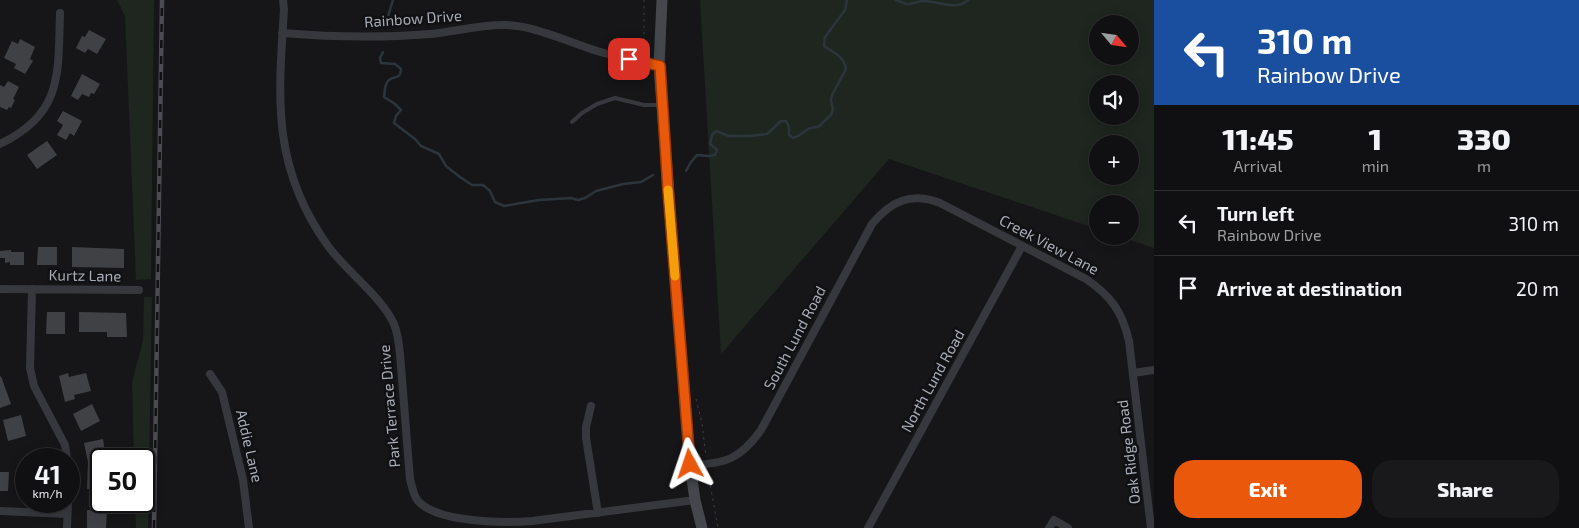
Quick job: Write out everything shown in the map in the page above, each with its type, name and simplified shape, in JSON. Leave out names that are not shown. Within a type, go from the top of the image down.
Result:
[{"type":"main road","points":[[662,0],[660,66],[662,105],[690,464],[695,500],[702,528]]},
{"type":"street","name":"Park Terrace Drive","points":[[283,0],[281,125],[292,177],[314,226],[330,248],[386,311],[393,324],[398,338],[400,354],[410,479],[418,500],[427,508],[437,512],[481,521],[507,523],[695,500]]},
{"type":"street","points":[[0,144],[27,128],[40,115],[49,102],[55,88],[58,71],[60,13]]},
{"type":"street","name":"Rainbow Drive","points":[[282,33],[393,36],[432,34],[485,26],[507,25],[548,34],[598,51],[660,66]]},
{"type":"street","name":"South Lund Road","points":[[690,464],[707,464],[728,460],[752,442],[761,430],[872,224],[887,208],[906,199]]},
{"type":"street","name":"Creek View Lane","points":[[906,199],[929,199],[940,203],[1086,279],[1099,288],[1111,299],[1125,326],[1133,373]]},
{"type":"street","name":"North Lund Road","points":[[868,528],[1022,246]]},
{"type":"street","name":"Kurtz Lane","points":[[0,289],[138,290]]},
{"type":"street","points":[[32,289],[31,378],[65,448]]},
{"type":"street","points":[[1133,373],[1154,370]]},
{"type":"street","name":"Oak Ridge Road","points":[[1133,373],[1151,528]]},
{"type":"street","name":"Addie Lane","points":[[210,374],[222,392],[243,480],[249,528]]},
{"type":"street","points":[[591,406],[587,416],[586,433],[598,512]]},
{"type":"street","points":[[0,511],[68,514],[67,528]]},
{"type":"street","points":[[1049,528],[1054,520],[1068,528]]},
{"type":"lane","points":[[572,122],[597,104],[615,98],[644,105],[662,105]]},
{"type":"path","points":[[644,0],[644,62]]},
{"type":"path","points":[[695,399],[702,423],[718,528]]},
{"type":"shaded area","points":[[117,0],[154,0],[151,279],[136,280],[125,16]]},
{"type":"shaded area","points":[[700,0],[1154,0],[1154,248],[1139,243],[1139,195],[1089,195],[1089,226],[889,159],[721,354]]},
{"type":"shaded area","points":[[144,297],[152,297],[149,448],[134,448],[132,382],[143,341]]},
{"type":"shaded area","points":[[135,513],[148,513],[148,528],[136,528]]},
{"type":"building","points":[[89,30],[106,39],[97,54],[88,49],[85,53],[76,48],[82,36],[85,37]]},
{"type":"building","points":[[20,39],[35,47],[30,59],[33,61],[25,74],[14,68],[16,64],[4,58],[12,41],[18,44]]},
{"type":"building","points":[[82,74],[100,84],[94,94],[91,93],[89,97],[82,94],[78,100],[71,96]]},
{"type":"building","points":[[8,81],[19,87],[11,108],[9,107],[7,110],[0,107],[0,85],[4,87]]},
{"type":"building","points":[[63,111],[82,121],[74,136],[70,133],[66,140],[57,135],[63,125],[57,121]]},
{"type":"building","points":[[47,141],[57,155],[37,169],[27,155]]},
{"type":"building","points":[[38,247],[57,247],[57,265],[37,265]]},
{"type":"building","points":[[72,247],[124,249],[124,268],[72,267]]},
{"type":"building","points":[[11,250],[11,252],[24,252],[24,265],[10,265],[10,262],[5,263],[5,258],[0,258],[0,251]]},
{"type":"building","points":[[47,312],[65,312],[65,334],[46,334]]},
{"type":"building","points":[[79,312],[126,313],[127,337],[107,337],[107,332],[79,332]]},
{"type":"building","points":[[68,373],[69,377],[86,373],[91,391],[74,395],[75,399],[65,402],[59,376]]},
{"type":"building","points":[[0,377],[11,404],[0,408]]},
{"type":"building","points":[[92,404],[100,421],[81,431],[73,414]]},
{"type":"building","points":[[21,415],[26,436],[8,441],[3,420]]},
{"type":"building","points":[[103,439],[104,448],[90,448],[90,489],[87,489],[88,462],[84,443]]},
{"type":"building","points":[[0,472],[9,472],[8,491],[0,491]]},
{"type":"building","points":[[87,510],[90,510],[90,513],[107,513],[106,528],[87,528]]},
{"type":"waterway","points":[[386,23],[393,0]]},
{"type":"waterway","points":[[686,171],[697,155],[715,155],[717,150],[710,144],[712,135],[716,131],[729,136],[767,134],[781,121],[786,121],[789,127],[789,135],[793,138],[810,128],[818,127],[831,115],[833,109],[832,95],[846,69],[841,58],[824,46],[825,37],[845,10],[847,0]]},
{"type":"waterway","points":[[896,0],[906,4],[924,1],[953,5],[958,5],[968,0]]},
{"type":"waterway","points":[[383,52],[380,58],[381,63],[395,64],[401,69],[399,76],[391,79],[385,86],[384,97],[401,110],[396,116],[394,123],[421,146],[439,154],[446,166],[460,177],[472,185],[483,185],[490,191],[495,202],[504,206],[539,200],[571,198],[578,200],[596,191],[623,184],[641,182],[653,175]]},
{"type":"railway","points":[[154,528],[162,0]]},
{"type":"slow traffic","points":[[668,190],[675,276]]},
{"type":"route","points":[[629,59],[660,66],[690,464]]}]
